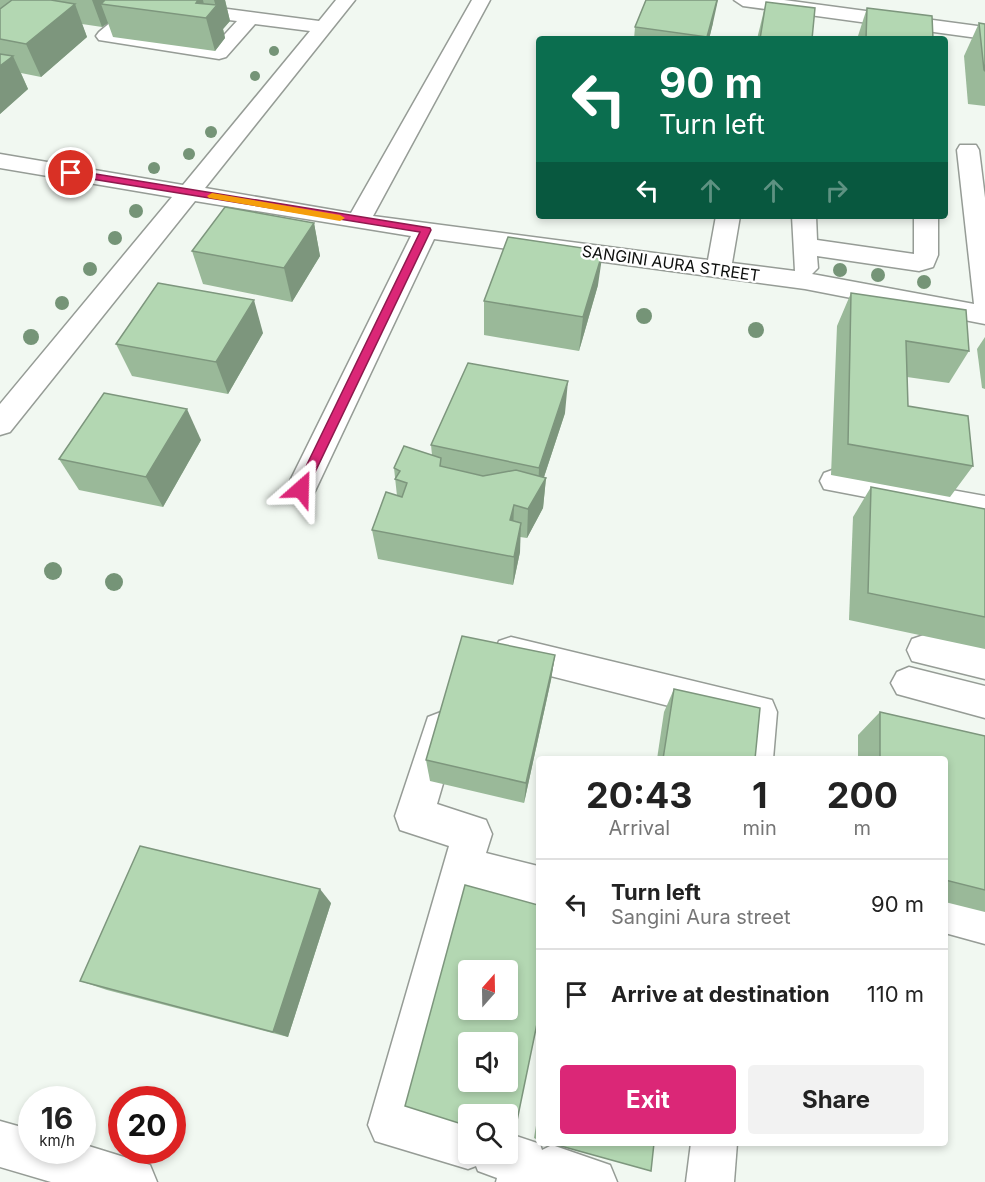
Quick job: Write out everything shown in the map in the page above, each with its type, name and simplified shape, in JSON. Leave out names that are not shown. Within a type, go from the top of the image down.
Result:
[{"type":"street","points":[[0,424],[346,0]]},
{"type":"street","points":[[358,221],[481,0]]},
{"type":"street","points":[[743,0],[985,33]]},
{"type":"street","points":[[869,0],[985,15]]},
{"type":"street","points":[[250,18],[219,53],[106,36],[143,4],[322,27]]},
{"type":"street","points":[[968,150],[985,301]]},
{"type":"street","name":"SANGINI AURA STREET","points":[[0,161],[358,221],[805,281],[985,315]]},
{"type":"street","points":[[719,269],[727,219]]},
{"type":"street","points":[[804,219],[805,281]]},
{"type":"street","points":[[804,246],[919,263],[924,261],[926,255],[926,219]]},
{"type":"street","points":[[301,489],[426,230]]},
{"type":"street","points":[[836,481],[985,508]]},
{"type":"street","points":[[480,645],[759,712],[754,756]]},
{"type":"street","points":[[924,650],[985,663]]},
{"type":"street","points":[[909,683],[985,702]]},
{"type":"street","points":[[452,696],[414,816],[472,834],[391,1125],[458,1143]]},
{"type":"street","points":[[462,867],[536,886]]},
{"type":"street","points":[[948,914],[985,923]]},
{"type":"street","points":[[0,1144],[133,1182]]},
{"type":"street","points":[[710,1182],[714,1146]]},
{"type":"street","points":[[518,1160],[523,1161],[520,1182]]},
{"type":"street","points":[[551,1182],[552,1169],[592,1182]]},
{"type":"building","points":[[12,0],[51,0],[75,4],[26,44],[0,39],[0,9]]},
{"type":"building","points":[[105,0],[198,0],[196,3],[217,5],[206,18],[101,4]]},
{"type":"building","points":[[646,0],[717,0],[707,36],[635,27]]},
{"type":"building","points":[[766,2],[815,8],[812,36],[760,36]]},
{"type":"building","points":[[867,8],[932,16],[933,36],[866,36]]},
{"type":"building","points":[[979,23],[985,24],[985,71],[984,70]]},
{"type":"building","points":[[0,54],[13,56],[0,66]]},
{"type":"building","points":[[225,207],[314,223],[284,268],[192,251]]},
{"type":"building","points":[[508,237],[603,251],[583,317],[484,301]]},
{"type":"building","points":[[158,283],[254,300],[216,362],[116,344]]},
{"type":"building","points":[[851,293],[966,310],[969,351],[906,341],[908,406],[968,416],[973,466],[848,444]]},
{"type":"building","points":[[468,363],[568,381],[539,468],[431,445]]},
{"type":"building","points":[[104,393],[187,409],[146,477],[59,459]]},
{"type":"building","points":[[404,446],[441,458],[440,466],[483,476],[516,470],[546,478],[528,509],[514,505],[510,520],[521,523],[514,557],[372,530],[386,492],[402,497],[407,483],[395,479],[400,471],[394,468]]},
{"type":"building","points":[[871,487],[985,509],[985,617],[868,593]]},
{"type":"building","points":[[462,636],[555,655],[526,783],[426,760]]},
{"type":"building","points":[[674,689],[760,708],[755,756],[663,756]]},
{"type":"building","points":[[880,712],[985,736],[985,890],[948,881],[948,756],[880,756]]},
{"type":"building","points":[[140,846],[320,889],[273,1032],[80,981]]},
{"type":"building","points":[[465,885],[536,904],[536,1029],[518,1116],[518,1104],[458,1104],[458,1123],[405,1106]]},
{"type":"building","points":[[561,1146],[654,1146],[651,1171]]},
{"type":"slow traffic","points":[[212,196],[340,218]]},
{"type":"route","points":[[71,173],[358,221],[426,230],[301,489]]}]
